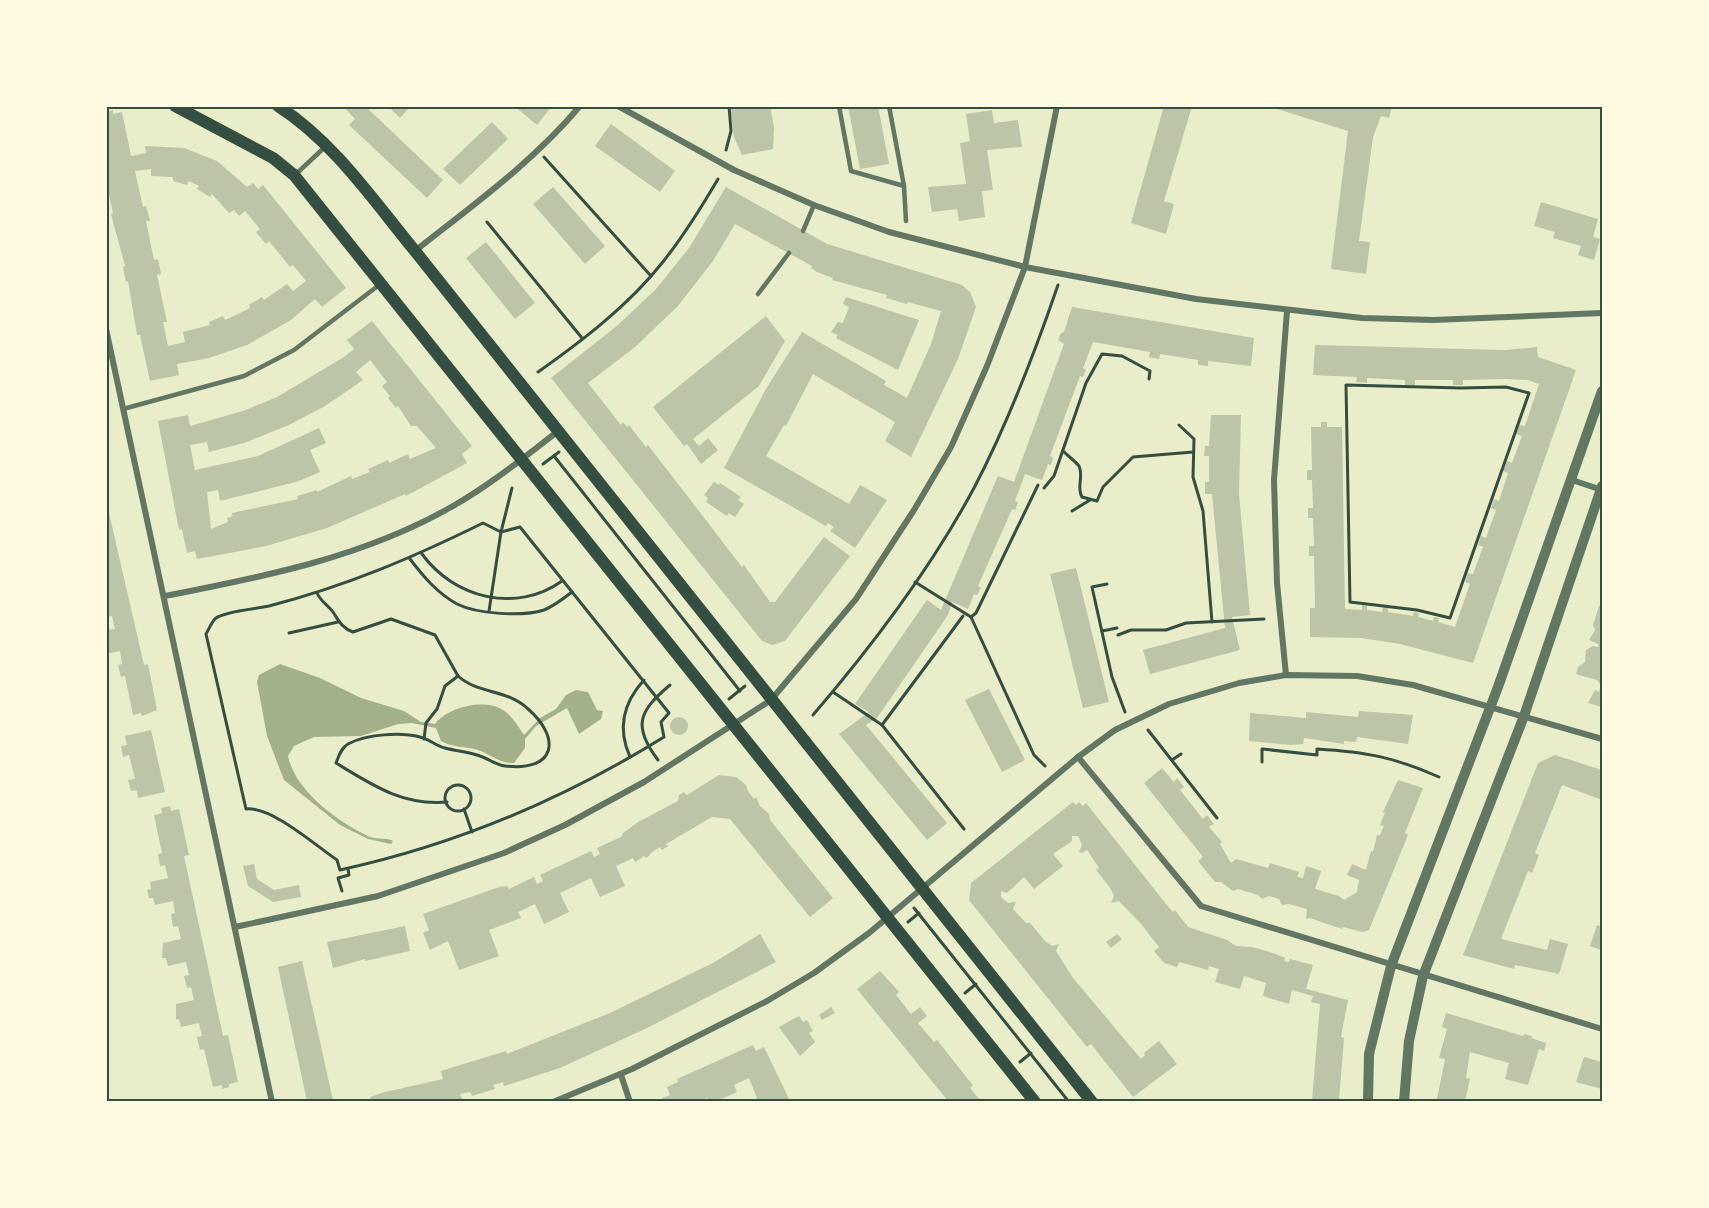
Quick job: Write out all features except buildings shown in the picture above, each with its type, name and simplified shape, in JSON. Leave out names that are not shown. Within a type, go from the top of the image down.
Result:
[{"type":"main road","points":[[175,106],[273,158],[294,175],[1035,1101]]},
{"type":"main road","points":[[278,106],[310,129],[327,145],[415,250],[557,432],[1092,1101]]},
{"type":"street","points":[[415,250],[478,203],[539,152],[580,106]]},
{"type":"street","points":[[618,106],[734,170],[814,205],[899,234],[1025,267],[1196,299],[1362,318],[1433,320],[1602,313]]},
{"type":"street","points":[[236,927],[378,896],[504,853],[644,782],[771,700],[856,599],[914,510],[951,447],[987,366],[1025,267],[1057,106]]},
{"type":"street","points":[[1286,675],[1275,555],[1274,480],[1287,311]]},
{"type":"street","points":[[106,328],[272,1101]]},
{"type":"street","points":[[1368,1101],[1369,1054],[1391,966],[1491,707],[1602,391]]},
{"type":"street","points":[[165,596],[254,579],[319,562],[384,538],[450,508],[501,477],[557,432]]},
{"type":"street","points":[[1404,1101],[1409,1041],[1423,976],[1524,716],[1602,488],[1572,480]]},
{"type":"street","points":[[553,1101],[621,1075],[767,1001],[814,972],[869,933],[1078,757],[1115,730],[1169,704],[1239,683],[1286,675],[1333,674],[1386,679],[1524,716],[1602,740]]},
{"type":"street","points":[[1078,757],[1201,906],[1423,976],[1602,1029]]},
{"type":"street","points":[[621,1075],[630,1101]]},
{"type":"lane","points":[[839,106],[851,171],[904,186]]},
{"type":"lane","points":[[890,106],[904,186],[906,220]]},
{"type":"lane","points":[[294,175],[327,145]]},
{"type":"lane","points":[[803,231],[814,205]]},
{"type":"lane","points":[[758,294],[789,253]]},
{"type":"lane","points":[[123,409],[244,376],[294,350],[380,284]]},
{"type":"path","points":[[726,150],[731,131],[729,106]]},
{"type":"path","points":[[539,152],[651,276]]},
{"type":"path","points":[[538,372],[582,338],[651,276],[696,215],[718,179]]},
{"type":"path","points":[[487,222],[582,338]]},
{"type":"path","points":[[813,715],[877,637],[952,527],[975,486],[1016,399],[1058,285]]},
{"type":"path","points":[[1044,488],[1054,476],[1086,383],[1102,354],[1122,356],[1150,371],[1149,379]]},
{"type":"path","points":[[1346,385],[1506,387],[1529,393],[1450,618],[1417,610],[1350,602],[1346,402],[1346,385]]},
{"type":"path","points":[[1339,402],[1346,402]]},
{"type":"path","points":[[1179,425],[1194,439],[1193,477],[1201,500],[1205,524],[1212,622]]},
{"type":"path","points":[[537,469],[561,450]]},
{"type":"path","points":[[1063,452],[1078,466],[1081,475],[1078,491],[1082,497],[1097,501],[1103,487],[1133,457],[1193,452]]},
{"type":"path","points":[[554,456],[740,691]]},
{"type":"path","points":[[971,618],[976,613],[1038,485]]},
{"type":"path","points":[[489,611],[501,532],[512,488]]},
{"type":"path","points":[[1072,512],[1090,500]]},
{"type":"path","points":[[483,523],[501,532],[520,527],[657,696],[669,713],[661,722],[664,736],[563,793],[472,832],[384,861],[347,869],[340,870],[337,860],[276,818],[256,808],[246,809],[207,645],[206,634],[215,619],[223,615],[317,593],[422,554],[483,523]]},
{"type":"path","points":[[422,554],[449,581],[468,592],[491,598],[517,599],[542,593],[562,581]]},
{"type":"path","points":[[410,559],[422,575],[445,596],[465,608],[515,614],[545,609],[572,592]]},
{"type":"path","points":[[915,582],[971,618],[1034,755],[1044,766]]},
{"type":"path","points":[[1107,584],[1092,587],[1112,677],[1125,712]]},
{"type":"path","points":[[317,593],[345,629],[360,632],[391,619],[435,635],[458,676],[471,686],[507,695],[527,708],[550,736],[549,752],[538,762],[514,766],[504,766],[480,756],[440,747],[424,738],[382,736],[358,741],[342,750],[336,763],[387,794],[422,803],[447,802]]},
{"type":"path","points":[[882,725],[964,615]]},
{"type":"path","points":[[1118,635],[1131,630],[1166,630],[1186,623],[1264,619]]},
{"type":"path","points":[[289,633],[338,622]]},
{"type":"path","points":[[1102,631],[1117,628]]},
{"type":"path","points":[[424,738],[426,724],[437,709],[445,686],[458,676]]},
{"type":"path","points":[[630,757],[622,733],[622,722],[628,700],[644,680]]},
{"type":"path","points":[[723,704],[750,683]]},
{"type":"path","points":[[658,760],[643,736],[641,719],[657,696],[670,685]]},
{"type":"path","points":[[833,692],[882,725],[964,829]]},
{"type":"path","points":[[1148,730],[1217,818]]},
{"type":"path","points":[[1262,762],[1262,749],[1317,755],[1317,749],[1362,752],[1405,762],[1439,777]]},
{"type":"path","points":[[1172,760],[1181,754]]},
{"type":"path","points":[[461,785],[467,788],[471,795],[471,802],[464,809],[452,809],[447,802],[448,790],[461,785]]},
{"type":"path","points":[[464,809],[472,832]]},
{"type":"path","points":[[342,891],[338,878],[349,875],[347,869]]},
{"type":"path","points":[[915,908],[1069,1101]]},
{"type":"path","points":[[904,926],[925,908]]},
{"type":"path","points":[[960,997],[982,979]]},
{"type":"path","points":[[1014,1066],[1038,1047]]},
{"type":"shaded area","points":[[280,664],[320,678],[361,698],[404,711],[421,722],[435,724],[448,713],[467,706],[495,706],[515,721],[524,735],[540,718],[556,709],[566,695],[576,690],[588,692],[597,710],[603,711],[601,719],[579,734],[567,708],[536,726],[525,739],[525,748],[514,763],[500,760],[478,750],[446,743],[441,741],[436,728],[412,723],[398,724],[361,736],[314,737],[294,746],[288,756],[292,769],[309,793],[345,823],[370,837],[393,841],[391,844],[368,839],[340,825],[284,780],[267,736],[257,682],[259,675]]}]
